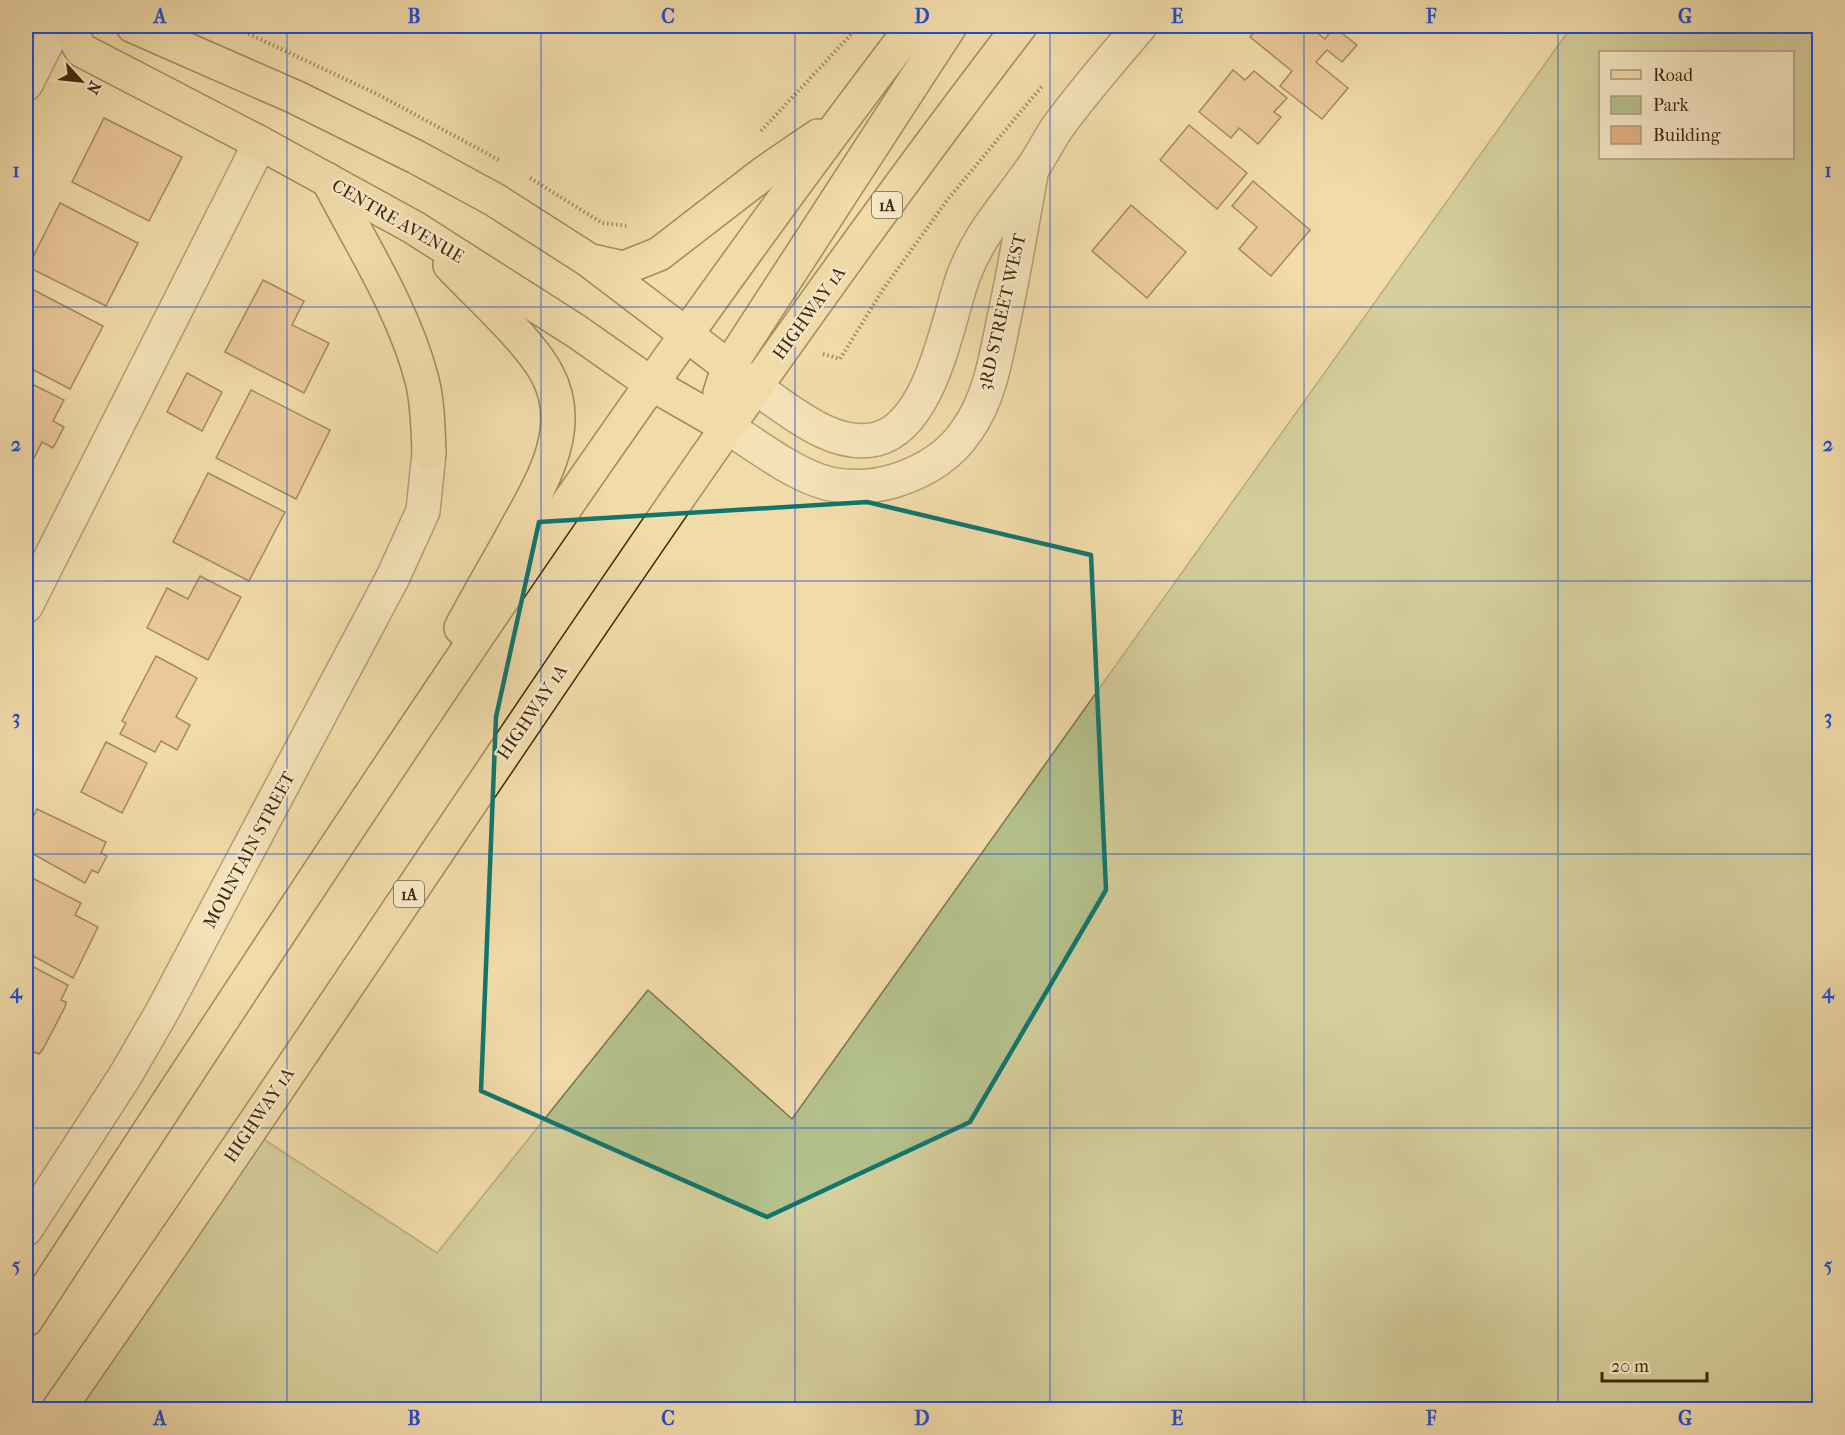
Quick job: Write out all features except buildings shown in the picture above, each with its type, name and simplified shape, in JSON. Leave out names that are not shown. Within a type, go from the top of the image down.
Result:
[{"type":"main road","name":"CENTRE AVENUE","points":[[68,26],[81,50],[260,142],[413,227],[576,331],[650,383],[727,427]]},
{"type":"main road","points":[[133,26],[295,97],[416,157],[495,200],[587,259],[755,387]]},
{"type":"main road","points":[[26,1320],[360,811],[650,383],[840,122],[913,26]]},
{"type":"main road","points":[[727,427],[720,393],[728,368],[950,26]]},
{"type":"main road","points":[[969,92],[1012,26]]},
{"type":"main road","name":"HIGHWAY 1A","points":[[58,1410],[727,427],[969,92],[1020,26]]},
{"type":"main road","points":[[587,259],[601,265],[624,268],[659,254],[764,173],[840,122]]},
{"type":"main road","points":[[328,180],[410,345],[422,381],[428,415],[429,453]]},
{"type":"main road","points":[[360,811],[546,475],[559,420],[554,388],[533,353],[413,227]]},
{"type":"street","points":[[26,84],[55,26]]},
{"type":"street","name":"3RD STREET WEST","points":[[755,387],[812,425],[832,435],[857,441],[877,439],[896,431],[913,412],[928,386],[964,275],[984,231],[1032,170],[1056,130],[1085,91],[1140,26]]},
{"type":"street","points":[[26,606],[260,142]]},
{"type":"street","name":"3RD STREET WEST","points":[[727,427],[791,467],[818,480],[845,486],[880,485],[918,474],[943,456],[967,431],[976,415],[996,356],[1032,170]]},
{"type":"street","name":"MOUNTAIN STREET","points":[[26,1229],[118,1086],[162,1012],[393,577],[423,511],[429,453]]},
{"type":"path","points":[[232,26],[377,94],[505,163]]},
{"type":"path","points":[[756,135],[797,94],[856,28]]},
{"type":"path","points":[[823,354],[840,359],[884,288],[948,199],[1046,81]]},
{"type":"path","points":[[522,173],[602,223],[624,227],[633,226]]},
{"type":"highlighted area","points":[[867,502],[1091,555],[1106,890],[970,1122],[767,1217],[481,1091],[496,717],[539,522]]},
{"type":"green space","points":[[1572,26],[1819,26],[1819,1409],[77,1410],[259,1136],[437,1253],[648,990],[792,1119]]}]
